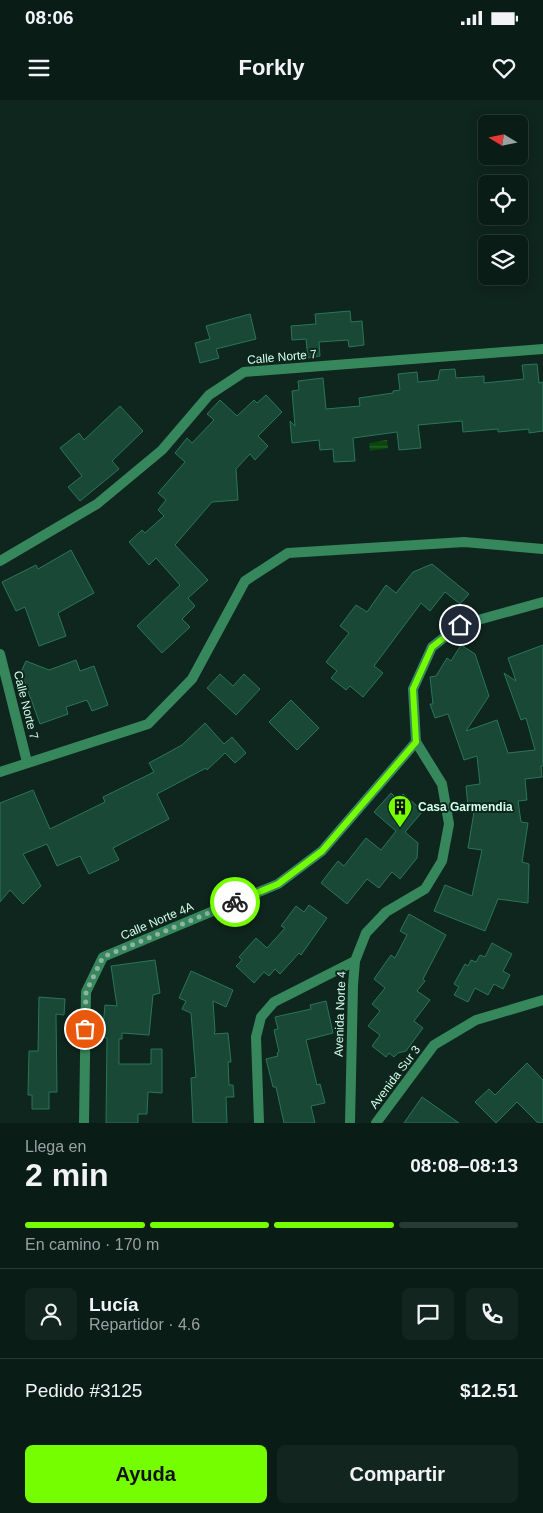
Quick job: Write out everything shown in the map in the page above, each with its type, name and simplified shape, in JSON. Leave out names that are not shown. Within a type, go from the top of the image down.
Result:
[{"type":"street","name":"Calle Norte 7","points":[[0,561],[97,504],[162,450],[209,395],[244,372],[543,349]]},
{"type":"street","points":[[0,772],[148,724],[192,678],[245,581],[288,554],[464,542],[543,548]]},
{"type":"street","points":[[416,742],[413,689],[432,647],[460,625],[543,602]]},
{"type":"street","name":"Calle Norte 7","points":[[0,654],[27,762]]},
{"type":"street","name":"Avenida Norte 4","points":[[350,1123],[355,961],[366,933],[386,912],[425,889],[442,861],[449,824],[442,784],[416,742]]},
{"type":"street","name":"Calle Norte 4A","points":[[84,1123],[86,992],[103,957],[278,884],[322,851],[416,742]]},
{"type":"street","points":[[259,1123],[256,1037],[261,1017],[274,1002],[355,961]]},
{"type":"street","name":"Avenida Sur 3","points":[[376,1123],[434,1045],[476,1020],[543,1000]]},
{"type":"shaded area","points":[[387,440],[388,448],[370,451],[369,443]]},
{"type":"building","points":[[350,311],[351,322],[362,321],[364,345],[349,347],[348,340],[319,342],[320,356],[308,358],[306,339],[292,340],[291,326],[316,324],[315,314]]},
{"type":"building","points":[[250,314],[256,339],[216,349],[219,358],[200,363],[195,343],[210,339],[206,326]]},
{"type":"building","points":[[537,364],[539,383],[543,382],[543,431],[529,433],[529,429],[498,432],[498,429],[463,432],[462,421],[418,425],[421,448],[399,450],[397,432],[353,438],[355,461],[334,462],[333,449],[320,450],[319,440],[292,443],[290,421],[295,426],[292,391],[299,390],[298,381],[323,378],[326,409],[360,406],[359,398],[393,393],[393,391],[400,390],[398,374],[417,372],[418,382],[438,380],[440,370],[455,369],[456,378],[484,376],[484,383],[524,379],[522,365]]},
{"type":"building","points":[[266,395],[282,412],[258,436],[268,446],[255,460],[250,454],[236,469],[238,500],[212,502],[175,545],[208,580],[188,598],[195,606],[182,619],[190,627],[162,653],[137,626],[180,585],[156,558],[149,565],[129,542],[142,530],[145,533],[164,516],[158,510],[166,500],[158,493],[185,462],[175,453],[187,438],[192,443],[214,420],[207,414],[220,400],[237,416],[254,400],[257,403]]},
{"type":"building","points":[[120,406],[143,431],[112,461],[119,469],[80,501],[68,487],[82,476],[60,448],[79,433],[84,440]]},
{"type":"building","points":[[71,550],[94,593],[58,613],[66,636],[39,646],[25,607],[16,611],[2,582],[36,565],[38,569]]},
{"type":"building","points":[[432,564],[469,594],[460,604],[445,592],[430,611],[421,603],[374,666],[383,673],[363,697],[350,686],[346,690],[331,678],[337,671],[326,662],[349,633],[340,626],[356,605],[367,612],[386,585],[396,593],[413,572]]},
{"type":"building","points":[[461,645],[475,654],[489,696],[466,731],[497,720],[508,753],[535,750],[526,718],[521,720],[504,673],[516,681],[508,658],[543,645],[542,777],[525,779],[527,800],[518,801],[521,822],[528,823],[522,862],[529,864],[528,903],[498,899],[485,931],[434,911],[445,885],[472,896],[482,850],[468,848],[475,806],[468,807],[466,786],[480,784],[477,756],[464,760],[448,714],[435,718],[430,704],[433,704],[430,677],[436,676],[447,658],[451,661]]},
{"type":"building","points":[[76,660],[80,671],[94,666],[108,705],[92,711],[87,700],[66,707],[68,714],[40,724],[21,672],[26,661],[49,670]]},
{"type":"building","points":[[220,674],[233,686],[244,674],[260,689],[236,715],[207,688]]},
{"type":"building","points":[[291,700],[319,728],[297,750],[269,722]]},
{"type":"building","points":[[205,723],[224,744],[232,737],[246,753],[235,763],[225,753],[207,770],[206,768],[157,794],[169,819],[113,848],[119,860],[89,874],[80,856],[57,866],[47,844],[23,854],[41,886],[23,904],[10,890],[0,902],[0,803],[33,790],[50,829],[105,802],[103,797],[154,772],[149,763],[182,745]]},
{"type":"building","points":[[391,793],[398,800],[403,794],[423,811],[405,832],[418,843],[417,858],[400,879],[392,872],[379,888],[367,879],[347,904],[321,883],[338,861],[344,866],[366,838],[381,850],[396,831],[374,812]]},
{"type":"building","points":[[309,905],[327,918],[301,955],[299,953],[280,974],[275,969],[269,976],[264,972],[254,983],[236,966],[242,960],[239,957],[256,938],[267,948],[285,928],[281,926],[296,906],[304,912]]},
{"type":"building","points":[[409,914],[446,935],[423,979],[425,981],[417,991],[430,1000],[414,1021],[423,1028],[406,1051],[398,1053],[394,1057],[389,1053],[386,1057],[372,1046],[380,1035],[368,1026],[380,1011],[372,1004],[385,988],[374,979],[391,955],[395,958],[407,935],[400,931]]},
{"type":"building","points":[[492,943],[512,954],[503,971],[510,975],[503,989],[494,984],[488,995],[475,988],[468,1002],[454,995],[459,987],[454,984],[465,964],[468,966],[471,960],[476,962],[480,955],[485,957]]},
{"type":"building","points":[[155,960],[160,993],[153,995],[149,1035],[122,1033],[122,1039],[119,1039],[119,1064],[151,1064],[151,1049],[162,1049],[162,1093],[148,1092],[147,1114],[138,1114],[138,1123],[106,1123],[107,1038],[102,1037],[105,1005],[117,1006],[111,966]]},
{"type":"building","points":[[191,971],[233,990],[226,1007],[213,1001],[214,1034],[228,1033],[231,1062],[228,1062],[229,1085],[233,1085],[234,1097],[226,1097],[227,1123],[193,1123],[191,1078],[196,1077],[191,1013],[182,1009],[186,1001],[179,998]]},
{"type":"building","points":[[39,997],[65,999],[64,1015],[56,1014],[57,1092],[49,1092],[49,1109],[32,1109],[32,1095],[28,1095],[29,1051],[38,1051]]},
{"type":"building","points":[[326,1001],[333,1033],[306,1040],[317,1085],[320,1084],[325,1103],[311,1106],[315,1123],[284,1123],[276,1087],[273,1087],[266,1059],[278,1056],[277,1053],[279,1052],[274,1030],[278,1029],[275,1017],[311,1009],[310,1005]]},
{"type":"building","points":[[527,1063],[543,1080],[543,1123],[538,1123],[517,1102],[496,1123],[475,1102],[489,1089],[495,1095]]},
{"type":"building","points":[[422,1097],[459,1123],[404,1123]]},
{"type":"way so far","points":[[85,1029],[86,992],[103,957],[235,902]]},
{"type":"place","name":"Casa Garmendia","points":[[400,828]]},
{"type":"route","points":[[235,902],[278,884],[322,851],[416,742],[413,689],[432,647],[460,625]]}]
